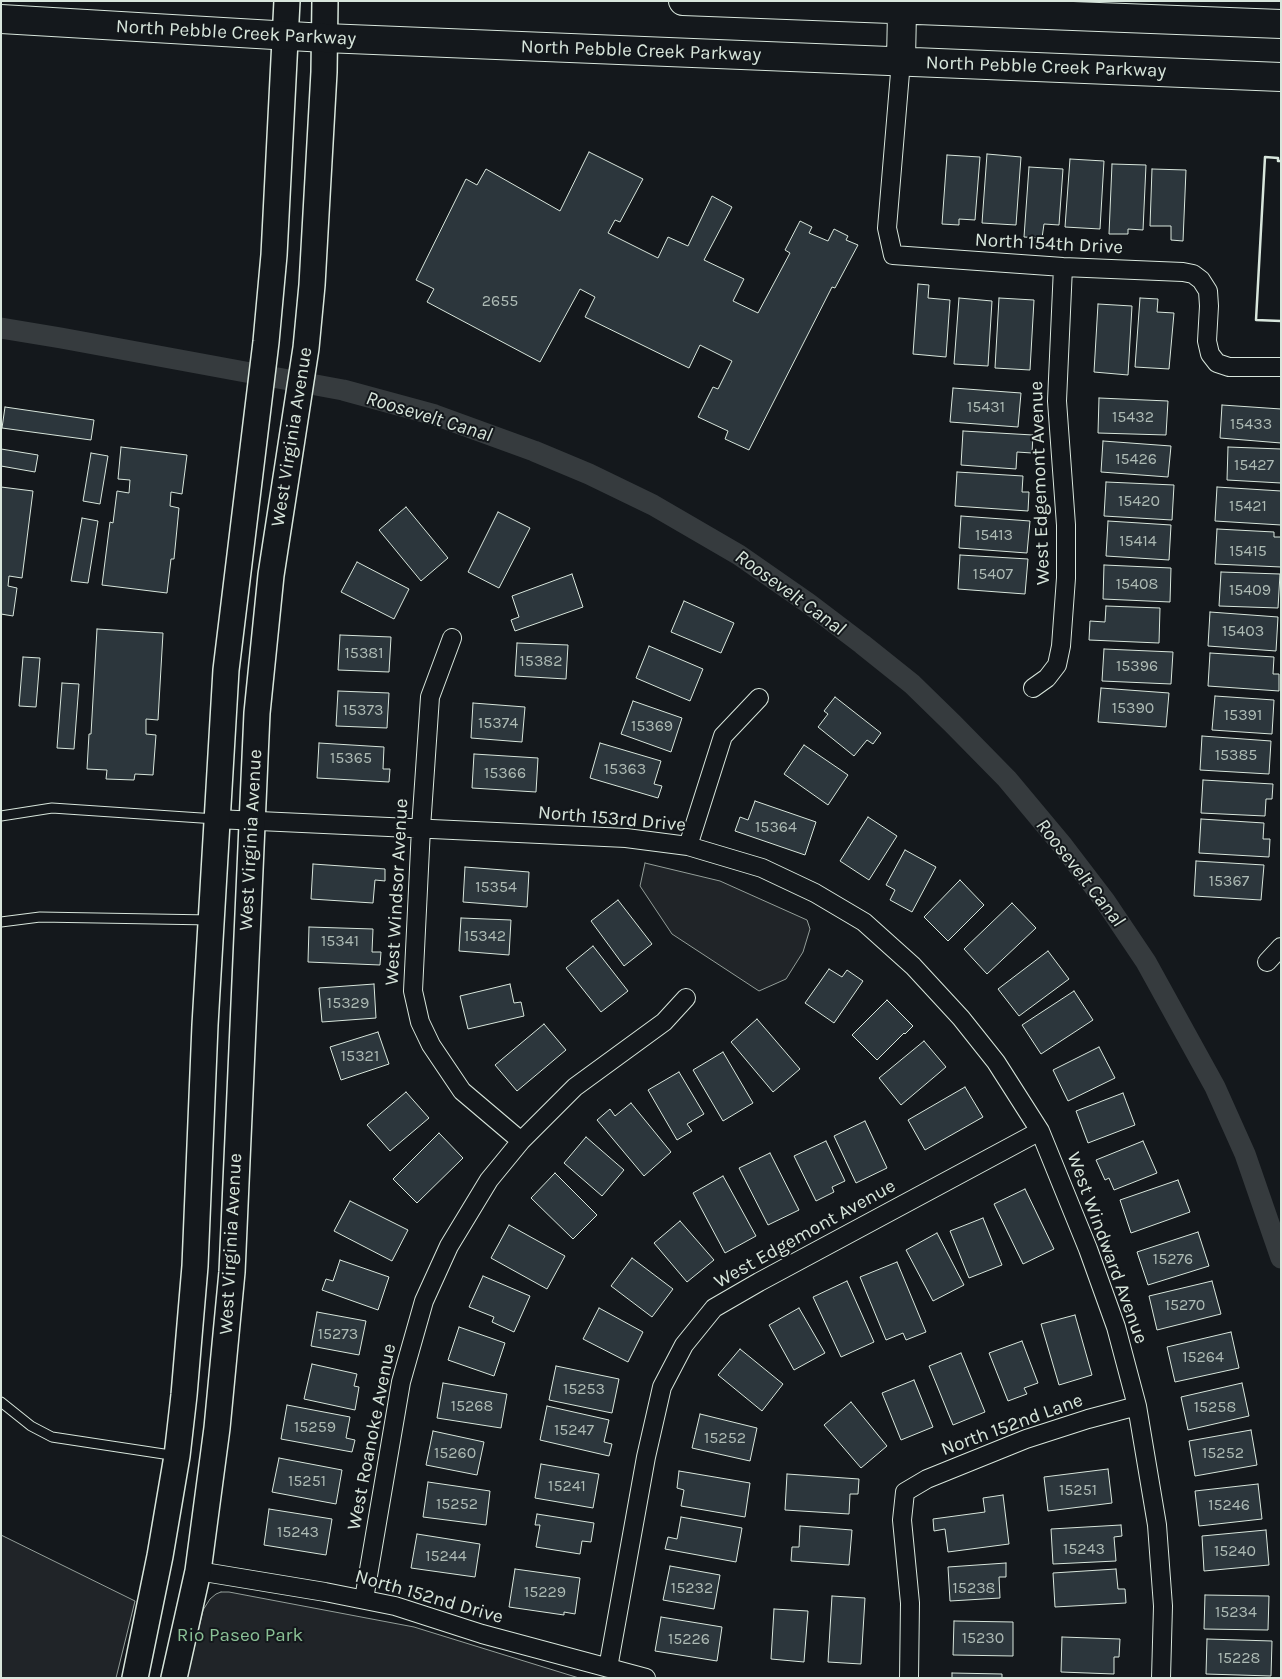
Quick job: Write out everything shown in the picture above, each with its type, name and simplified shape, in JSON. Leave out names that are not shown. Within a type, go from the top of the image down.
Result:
[{"type":"main road","name":"West Virginia Avenue","points":[[135,1678],[160,1556],[177,1456],[184,1395],[194,1266],[216,819],[230,630],[266,342],[277,222],[287,1]]},
{"type":"main road","name":"West Virginia Avenue","points":[[174,1678],[198,1571],[217,1428],[232,1272],[251,820],[263,643],[272,566],[306,348],[317,222],[325,1]]},
{"type":"main road","points":[[682,1],[1281,24]]},
{"type":"main road","points":[[901,61],[902,10]]},
{"type":"main road","name":"North Pebble Creek Parkway","points":[[1,20],[325,38],[1281,77]]},
{"type":"street","name":"North 154th Drive","points":[[901,61],[887,228],[893,255],[1193,274],[1201,280],[1208,292],[1207,341],[1210,354],[1217,364],[1229,367],[1281,367]]},
{"type":"street","name":"West Edgemont Avenue","points":[[1033,688],[1047,678],[1057,665],[1061,646],[1066,525],[1057,401],[1063,266]]},
{"type":"street","name":"West Windsor Avenue","points":[[452,638],[430,697],[413,991],[420,1022],[431,1045],[462,1091],[521,1141]]},
{"type":"street","points":[[688,846],[723,736],[759,698]]},
{"type":"street","name":"North 153rd Drive","points":[[216,819],[626,838],[688,846],[762,868],[815,893],[864,922],[913,966],[961,1018],[996,1062],[1040,1132]]},
{"type":"street","points":[[1267,962],[1281,948]]},
{"type":"street","name":"West Roanoke Avenue","points":[[364,1600],[400,1382],[424,1301],[454,1237],[489,1180],[521,1141],[575,1088],[664,1022],[686,998]]},
{"type":"street","name":"West Edgemont Avenue","points":[[608,1668],[629,1542],[662,1387],[684,1345],[714,1308],[759,1282],[1040,1132]]},
{"type":"street","name":"West Windward Avenue","points":[[1040,1132],[1088,1249],[1116,1327],[1137,1406],[1158,1525],[1163,1606],[1161,1678]]},
{"type":"street","name":"North 152nd Lane","points":[[909,1678],[910,1603],[902,1520],[905,1492],[927,1479],[1026,1439],[1088,1419],[1137,1406]]},
{"type":"street","name":"North 152nd Drive","points":[[198,1571],[395,1606],[482,1634],[646,1678]]},
{"type":"lane","points":[[1,816],[52,808],[216,819]]},
{"type":"lane","points":[[1,922],[40,917],[211,920]]},
{"type":"lane","points":[[1,1402],[31,1426],[52,1437],[177,1456]]},
{"type":"green space","points":[[645,863],[720,881],[807,920],[810,929],[803,952],[786,979],[759,991],[672,934],[640,886]]},
{"type":"green space","points":[[1,1535],[135,1601],[116,1678],[1,1678]]},
{"type":"green space","name":"Rio Paseo Park","points":[[221,1592],[414,1627],[579,1678],[187,1678],[203,1610],[210,1599]]},
{"type":"building","points":[[589,152],[643,179],[620,222],[615,220],[608,233],[658,258],[668,237],[688,246],[712,196],[732,207],[704,260],[744,279],[733,301],[758,313],[790,253],[785,250],[800,221],[812,227],[809,233],[828,241],[834,229],[848,236],[846,240],[858,245],[835,288],[832,287],[749,450],[725,439],[728,431],[698,417],[713,387],[718,389],[732,361],[700,345],[689,368],[585,317],[595,297],[580,289],[540,362],[427,302],[434,289],[416,280],[466,179],[477,185],[486,169],[560,211]]},
{"type":"building","points":[[987,154],[1021,157],[1016,225],[982,223]]},
{"type":"building","points":[[947,155],[980,157],[975,220],[959,219],[959,225],[942,224]]},
{"type":"building","points":[[1070,159],[1104,161],[1100,229],[1065,227]]},
{"type":"building","points":[[1112,164],[1146,165],[1143,230],[1128,229],[1128,234],[1109,234]]},
{"type":"building","points":[[1029,167],[1063,169],[1059,225],[1044,224],[1042,238],[1024,237]]},
{"type":"building","points":[[1152,169],[1186,170],[1183,241],[1171,240],[1171,226],[1150,226]]},
{"type":"building","points":[[918,284],[929,285],[928,298],[950,300],[946,357],[913,354]]},
{"type":"building","points":[[959,298],[992,301],[988,366],[954,364]]},
{"type":"building","points":[[999,298],[1034,300],[1030,370],[995,368]]},
{"type":"building","points":[[1140,298],[1158,299],[1157,312],[1174,313],[1169,369],[1135,367]]},
{"type":"building","points":[[1098,304],[1132,306],[1128,375],[1094,372]]},
{"type":"building","points":[[953,388],[1021,393],[1018,427],[950,422]]},
{"type":"building","points":[[1099,398],[1168,401],[1166,435],[1098,433]]},
{"type":"building","points":[[1222,405],[1281,409],[1281,443],[1220,438]]},
{"type":"building","points":[[5,407],[94,420],[91,440],[2,428]]},
{"type":"building","points":[[963,431],[1033,435],[1032,453],[1017,452],[1016,469],[961,465]]},
{"type":"building","points":[[1103,441],[1171,446],[1168,477],[1101,472]]},
{"type":"building","points":[[121,447],[187,455],[182,494],[171,492],[170,506],[179,508],[174,559],[171,559],[167,593],[102,585],[110,522],[113,523],[117,491],[129,493],[130,480],[118,479]]},
{"type":"building","points":[[1228,447],[1281,449],[1281,483],[1227,480]]},
{"type":"building","points":[[1,449],[38,455],[35,472],[1,466]]},
{"type":"building","points":[[91,453],[108,456],[100,504],[83,501]]},
{"type":"building","points":[[957,472],[1023,476],[1022,492],[1029,492],[1028,511],[955,506]]},
{"type":"building","points":[[1106,482],[1174,485],[1172,520],[1104,516]]},
{"type":"building","points":[[1,487],[33,491],[22,578],[9,576],[8,586],[17,588],[13,616],[1,614]]},
{"type":"building","points":[[1217,487],[1281,491],[1281,525],[1215,521]]},
{"type":"building","points":[[406,507],[448,558],[421,581],[379,530]]},
{"type":"building","points":[[498,512],[530,528],[499,588],[468,572]]},
{"type":"building","points":[[961,516],[1030,521],[1027,553],[959,548]]},
{"type":"building","points":[[82,518],[98,521],[88,583],[71,581]]},
{"type":"building","points":[[1108,521],[1171,525],[1169,560],[1106,556]]},
{"type":"building","points":[[1217,529],[1274,532],[1274,537],[1281,537],[1281,567],[1215,564]]},
{"type":"building","points":[[960,555],[1028,559],[1025,594],[958,589]]},
{"type":"building","points":[[357,562],[409,589],[394,619],[341,592]]},
{"type":"building","points":[[1104,565],[1171,568],[1170,602],[1103,599]]},
{"type":"building","points":[[1221,572],[1280,574],[1278,608],[1219,606]]},
{"type":"building","points":[[572,574],[583,607],[515,631],[511,620],[519,617],[512,596]]},
{"type":"building","points":[[684,601],[734,623],[721,653],[671,632]]},
{"type":"building","points":[[1106,606],[1160,608],[1159,643],[1089,640],[1090,621],[1105,622]]},
{"type":"building","points":[[1210,612],[1278,617],[1276,651],[1208,646]]},
{"type":"building","points":[[97,629],[163,633],[158,720],[146,719],[146,734],[156,735],[153,775],[135,774],[134,780],[106,779],[107,770],[87,769]]},
{"type":"building","points":[[340,635],[391,637],[389,672],[338,670]]},
{"type":"building","points":[[517,643],[568,645],[566,679],[515,676]]},
{"type":"building","points":[[649,646],[703,669],[690,701],[636,678]]},
{"type":"building","points":[[1104,649],[1173,652],[1171,684],[1102,681]]},
{"type":"building","points":[[1210,653],[1274,657],[1273,674],[1279,674],[1279,691],[1208,686]]},
{"type":"building","points":[[23,657],[40,658],[36,707],[19,706]]},
{"type":"building","points":[[62,683],[79,684],[74,749],[57,748]]},
{"type":"building","points":[[1101,688],[1169,693],[1166,727],[1098,722]]},
{"type":"building","points":[[338,691],[389,693],[387,728],[336,726]]},
{"type":"building","points":[[1215,696],[1274,700],[1272,734],[1212,730]]},
{"type":"building","points":[[835,697],[881,733],[873,744],[867,740],[854,756],[818,727],[828,714],[824,711]]},
{"type":"building","points":[[633,701],[682,718],[671,752],[621,734]]},
{"type":"building","points":[[473,703],[525,707],[522,742],[471,738]]},
{"type":"building","points":[[1202,736],[1271,741],[1269,774],[1200,770]]},
{"type":"building","points":[[319,743],[384,747],[383,769],[390,769],[389,782],[317,778]]},
{"type":"building","points":[[600,743],[661,761],[654,784],[662,786],[658,798],[590,778]]},
{"type":"building","points":[[804,745],[848,775],[828,805],[784,774]]},
{"type":"building","points":[[474,754],[538,758],[536,792],[472,788]]},
{"type":"building","points":[[1203,780],[1273,784],[1272,799],[1266,799],[1265,816],[1201,813]]},
{"type":"building","points":[[755,801],[816,822],[805,855],[735,831],[740,817],[748,820]]},
{"type":"building","points":[[868,817],[897,836],[869,880],[840,861]]},
{"type":"building","points":[[1201,819],[1264,823],[1263,839],[1270,839],[1269,857],[1199,853]]},
{"type":"building","points":[[905,850],[936,867],[912,912],[890,900],[895,890],[886,885]]},
{"type":"building","points":[[1196,861],[1264,865],[1261,900],[1194,896]]},
{"type":"building","points":[[313,864],[385,869],[385,881],[375,880],[373,903],[311,899]]},
{"type":"building","points":[[465,867],[529,872],[527,907],[463,902]]},
{"type":"building","points":[[960,880],[984,905],[948,941],[924,917]]},
{"type":"building","points":[[618,900],[652,944],[624,966],[591,921]]},
{"type":"building","points":[[1012,903],[1036,928],[987,974],[964,949]]},
{"type":"building","points":[[461,918],[511,920],[509,955],[459,951]]},
{"type":"building","points":[[309,927],[373,929],[372,952],[381,952],[380,965],[308,962]]},
{"type":"building","points":[[593,946],[628,991],[601,1012],[566,968]]},
{"type":"building","points":[[1048,951],[1069,979],[1019,1016],[998,989]]},
{"type":"building","points":[[829,969],[842,977],[847,970],[863,981],[834,1023],[805,1003]]},
{"type":"building","points":[[374,984],[376,1018],[322,1022],[319,988]]},
{"type":"building","points":[[510,984],[514,1003],[521,1002],[524,1016],[468,1029],[460,996]]},
{"type":"building","points":[[1074,991],[1093,1020],[1041,1054],[1022,1025]]},
{"type":"building","points":[[887,1000],[913,1026],[877,1060],[852,1035]]},
{"type":"building","points":[[757,1019],[800,1069],[773,1092],[731,1042]]},
{"type":"building","points":[[544,1024],[566,1050],[517,1091],[495,1065]]},
{"type":"building","points":[[378,1032],[389,1064],[341,1080],[330,1047]]},
{"type":"building","points":[[924,1041],[946,1067],[901,1105],[879,1078]]},
{"type":"building","points":[[1099,1047],[1115,1078],[1068,1101],[1053,1070]]},
{"type":"building","points":[[723,1052],[753,1103],[723,1121],[693,1070]]},
{"type":"building","points":[[679,1072],[704,1114],[687,1124],[692,1131],[677,1140],[648,1090]]},
{"type":"building","points":[[965,1087],[983,1117],[925,1150],[908,1120]]},
{"type":"building","points":[[406,1092],[429,1118],[390,1151],[367,1125]]},
{"type":"building","points":[[1123,1093],[1135,1125],[1088,1143],[1076,1111]]},
{"type":"building","points":[[631,1103],[671,1152],[644,1176],[597,1120],[610,1109],[615,1116]]},
{"type":"building","points":[[865,1121],[887,1168],[856,1183],[834,1136]]},
{"type":"building","points":[[439,1133],[463,1158],[417,1203],[393,1179]]},
{"type":"building","points":[[586,1137],[624,1170],[602,1196],[564,1163]]},
{"type":"building","points":[[826,1141],[845,1181],[832,1187],[834,1192],[816,1201],[794,1156]]},
{"type":"building","points":[[1143,1141],[1157,1173],[1114,1190],[1109,1178],[1105,1180],[1096,1160]]},
{"type":"building","points":[[770,1153],[799,1210],[768,1225],[739,1168]]},
{"type":"building","points":[[555,1173],[597,1215],[573,1239],[531,1198]]},
{"type":"building","points":[[723,1176],[756,1236],[725,1253],[693,1193]]},
{"type":"building","points":[[1178,1180],[1190,1212],[1131,1233],[1120,1200]]},
{"type":"building","points":[[1025,1189],[1054,1249],[1023,1264],[994,1204]]},
{"type":"building","points":[[350,1201],[408,1230],[392,1261],[334,1231]]},
{"type":"building","points":[[983,1218],[1002,1265],[969,1278],[950,1231]]},
{"type":"building","points":[[680,1221],[714,1260],[687,1282],[654,1243]]},
{"type":"building","points":[[509,1225],[565,1256],[547,1289],[491,1258]]},
{"type":"building","points":[[1198,1232],[1209,1266],[1148,1285],[1137,1252]]},
{"type":"building","points":[[937,1233],[964,1285],[933,1301],[906,1250]]},
{"type":"building","points":[[632,1258],[673,1289],[652,1317],[611,1286]]},
{"type":"building","points":[[340,1260],[389,1277],[378,1310],[322,1290],[326,1279],[333,1281]]},
{"type":"building","points":[[897,1262],[926,1332],[906,1340],[903,1333],[886,1340],[860,1277]]},
{"type":"building","points":[[483,1276],[530,1296],[514,1332],[492,1322],[494,1317],[469,1307]]},
{"type":"building","points":[[847,1281],[874,1342],[841,1357],[813,1297]]},
{"type":"building","points":[[1212,1281],[1221,1314],[1157,1330],[1149,1296]]},
{"type":"building","points":[[599,1308],[643,1332],[628,1362],[583,1339]]},
{"type":"building","points":[[799,1308],[825,1353],[794,1370],[769,1325]]},
{"type":"building","points":[[317,1312],[366,1321],[359,1355],[311,1346]]},
{"type":"building","points":[[1075,1315],[1092,1375],[1059,1385],[1041,1324]]},
{"type":"building","points":[[459,1327],[505,1343],[494,1376],[448,1360]]},
{"type":"building","points":[[1231,1332],[1239,1368],[1175,1382],[1167,1347]]},
{"type":"building","points":[[1022,1341],[1038,1383],[1024,1388],[1027,1394],[1008,1401],[989,1353]]},
{"type":"building","points":[[740,1349],[783,1384],[762,1411],[718,1375]]},
{"type":"building","points":[[961,1353],[985,1412],[953,1425],[929,1366]]},
{"type":"building","points":[[312,1364],[357,1374],[354,1386],[359,1387],[355,1410],[304,1399]]},
{"type":"building","points":[[556,1366],[619,1379],[612,1413],[549,1400]]},
{"type":"building","points":[[914,1380],[933,1427],[901,1440],[882,1393]]},
{"type":"building","points":[[443,1383],[507,1394],[501,1428],[437,1418]]},
{"type":"building","points":[[1242,1383],[1249,1416],[1188,1430],[1181,1397]]},
{"type":"building","points":[[851,1402],[887,1446],[861,1468],[824,1425]]},
{"type":"building","points":[[287,1405],[350,1417],[346,1438],[355,1440],[352,1452],[281,1439]]},
{"type":"building","points":[[547,1406],[609,1420],[604,1442],[612,1444],[609,1456],[540,1440]]},
{"type":"building","points":[[700,1414],[757,1428],[750,1461],[692,1448]]},
{"type":"building","points":[[1251,1430],[1257,1465],[1195,1476],[1189,1441]]},
{"type":"building","points":[[433,1431],[484,1442],[477,1475],[426,1465]]},
{"type":"building","points":[[279,1458],[342,1470],[336,1504],[272,1492]]},
{"type":"building","points":[[541,1464],[599,1474],[593,1508],[535,1498]]},
{"type":"building","points":[[1108,1469],[1112,1503],[1048,1511],[1044,1477]]},
{"type":"building","points":[[679,1471],[750,1483],[745,1517],[681,1506],[684,1490],[677,1488]]},
{"type":"building","points":[[787,1474],[859,1479],[858,1494],[850,1494],[849,1514],[785,1510]]},
{"type":"building","points":[[428,1482],[490,1491],[486,1525],[423,1517]]},
{"type":"building","points":[[1258,1484],[1262,1519],[1199,1526],[1195,1491]]},
{"type":"building","points":[[1003,1495],[1009,1544],[948,1552],[945,1529],[934,1531],[933,1519],[985,1512],[983,1498]]},
{"type":"building","points":[[269,1509],[332,1519],[326,1555],[264,1545]]},
{"type":"building","points":[[537,1514],[594,1523],[591,1542],[582,1541],[580,1554],[536,1547],[540,1525],[535,1525]]},
{"type":"building","points":[[681,1517],[742,1528],[736,1562],[665,1549],[668,1537],[677,1539]]},
{"type":"building","points":[[1121,1525],[1122,1536],[1114,1537],[1116,1561],[1053,1564],[1051,1529]]},
{"type":"building","points":[[800,1526],[852,1530],[849,1565],[791,1561],[792,1547],[799,1547]]},
{"type":"building","points":[[1266,1530],[1269,1565],[1204,1571],[1202,1536]]},
{"type":"building","points":[[417,1534],[480,1544],[475,1577],[411,1568]]},
{"type":"building","points":[[1006,1563],[1006,1577],[999,1577],[1000,1598],[950,1601],[948,1567]]},
{"type":"building","points":[[670,1566],[720,1575],[714,1609],[663,1600]]},
{"type":"building","points":[[515,1569],[580,1578],[575,1614],[564,1612],[564,1615],[509,1607]]},
{"type":"building","points":[[1116,1569],[1118,1589],[1125,1589],[1126,1603],[1055,1607],[1053,1573]]},
{"type":"building","points":[[1205,1595],[1269,1596],[1268,1630],[1204,1629]]},
{"type":"building","points":[[832,1596],[865,1598],[861,1664],[828,1662]]},
{"type":"building","points":[[774,1609],[808,1611],[804,1662],[771,1659]]},
{"type":"building","points":[[661,1617],[722,1627],[717,1661],[655,1651]]},
{"type":"building","points":[[954,1621],[1013,1622],[1013,1656],[953,1655]]},
{"type":"building","points":[[1062,1637],[1120,1639],[1119,1657],[1114,1657],[1114,1674],[1061,1672]]},
{"type":"building","points":[[1207,1639],[1272,1641],[1271,1676],[1206,1674]]},
{"type":"building","points":[[952,1673],[1002,1674],[1002,1678],[952,1678]]},
{"type":"waterway","name":"Roosevelt Canal","points":[[1,328],[343,390],[435,415],[534,451],[589,474],[653,505],[739,555],[808,603],[912,684],[953,724],[1007,779],[1063,846],[1105,901],[1146,962],[1215,1087],[1245,1154],[1281,1258]]},
{"type":"wall","points":[[1281,161],[1278,161],[1278,158],[1265,157],[1256,320],[1281,321]]}]
